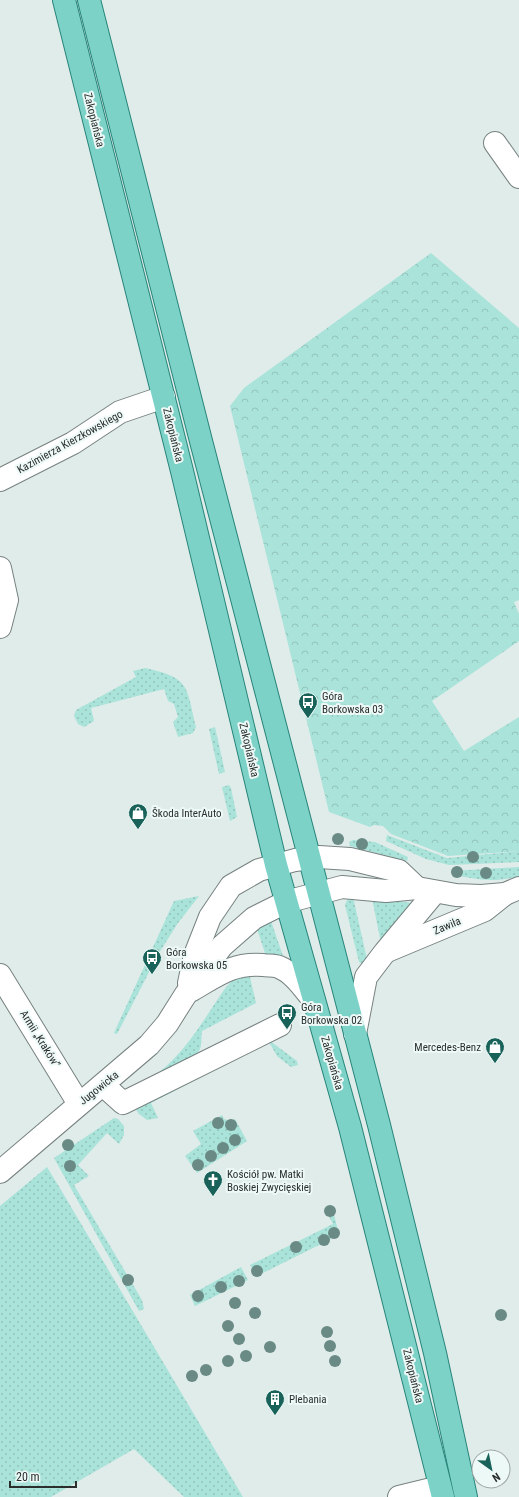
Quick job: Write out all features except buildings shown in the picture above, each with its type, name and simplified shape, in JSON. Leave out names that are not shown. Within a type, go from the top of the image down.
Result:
[{"type":"main road","name":"Zakopiańska","points":[[64,0],[164,397],[276,865],[352,1134],[441,1492]]},
{"type":"main road","points":[[89,0],[201,441],[355,1034],[435,1353],[466,1497]]},
{"type":"street","points":[[495,143],[519,178]]},
{"type":"street","name":"Kazimierza Kierzkowskiego","points":[[0,480],[73,443],[120,412],[164,397]]},
{"type":"street","points":[[0,568],[7,600],[0,627]]},
{"type":"street","points":[[310,858],[319,856],[350,859],[399,871],[426,890],[366,977],[355,1034]]},
{"type":"street","name":"Jugowicka","points":[[186,994],[195,955],[210,917],[231,886],[259,870],[310,858]]},
{"type":"street","name":"Zawiła","points":[[286,902],[342,887],[386,891],[426,890],[456,895],[480,896],[512,891]]},
{"type":"street","name":"Zawiła","points":[[384,952],[485,910],[512,891]]},
{"type":"street","name":"Jugowicka","points":[[0,1172],[149,1045],[167,1024],[186,994],[210,961],[231,936],[254,918],[286,902]]},
{"type":"street","name":"Jugowicka","points":[[186,994],[230,968],[258,965],[278,966],[288,972],[314,1001]]},
{"type":"street","name":"Armii „Kraków”","points":[[0,975],[79,1104]]},
{"type":"street","points":[[103,1085],[123,1103],[280,1025]]},
{"type":"street","points":[[399,1497],[441,1492]]},
{"type":"green space","points":[[431,253],[519,328],[519,600],[514,602],[519,614],[519,641],[432,701],[464,751],[519,717],[519,851],[448,856],[391,834],[383,826],[374,825],[370,827],[329,812],[230,406],[244,388]]},
{"type":"green space","points":[[145,668],[171,676],[184,686],[190,701],[196,727],[193,733],[178,737],[173,722],[178,717],[174,704],[168,701],[164,689],[91,708],[94,721],[84,727],[78,724],[74,716],[76,710],[136,677],[133,671]]},
{"type":"green space","points":[[215,727],[225,772],[219,774],[209,729]]},
{"type":"green space","points":[[229,785],[231,788],[237,817],[230,821],[222,787]]},
{"type":"green space","points":[[387,835],[447,858],[519,851],[519,862],[449,865],[426,859],[386,841]]},
{"type":"green space","points":[[353,840],[375,842],[408,857],[407,861],[350,846],[349,842]]},
{"type":"green space","points":[[519,867],[519,876],[494,880],[469,878],[452,874],[452,871]]},
{"type":"green space","points":[[199,896],[178,923],[159,953],[117,1034],[114,1033],[174,901]]},
{"type":"green space","points":[[353,897],[367,959],[362,964],[359,962],[345,905],[347,900]]},
{"type":"green space","points":[[372,898],[412,903],[381,943]]},
{"type":"green space","points":[[271,921],[283,956],[281,960],[266,956],[257,929]]},
{"type":"green space","points":[[246,972],[249,973],[256,1003],[202,1031],[201,1047],[197,1054],[169,1071],[149,1080],[173,1060],[183,1049],[226,987]]},
{"type":"green space","points":[[266,1038],[297,1061],[298,1065],[291,1067],[277,1056],[269,1042],[151,1103],[158,1118],[147,1120],[139,1114],[135,1108]]},
{"type":"green space","points":[[222,1115],[224,1119],[231,1121],[235,1119],[247,1141],[197,1173],[185,1156],[201,1144],[193,1131]]},
{"type":"green space","points":[[114,1118],[118,1119],[124,1126],[124,1135],[119,1144],[107,1133],[78,1165],[89,1176],[74,1185],[142,1300],[144,1309],[139,1311],[54,1158]]},
{"type":"green space","points":[[47,1167],[243,1497],[184,1497],[134,1449],[51,1497],[0,1497],[0,1206]]},
{"type":"green space","points":[[332,1206],[339,1235],[257,1276],[250,1265],[333,1224],[325,1209]]},
{"type":"green space","points":[[241,1267],[248,1280],[195,1306],[190,1295]]},
{"type":"place","name":"Góra Borkowska 03","points":[[308,719]]},
{"type":"place","name":"Škoda InterAuto","points":[[138,830]]},
{"type":"place","name":"Góra Borkowska 05","points":[[152,975]]},
{"type":"place","name":"Góra Borkowska 02","points":[[287,1030]]},
{"type":"place","name":"Mercedes-Benz","points":[[495,1064]]},
{"type":"place","name":"Kościół pw. Matki Boskiej Zwycięskiej","points":[[213,1197]]},
{"type":"place","name":"Plebania","points":[[275,1416]]}]
